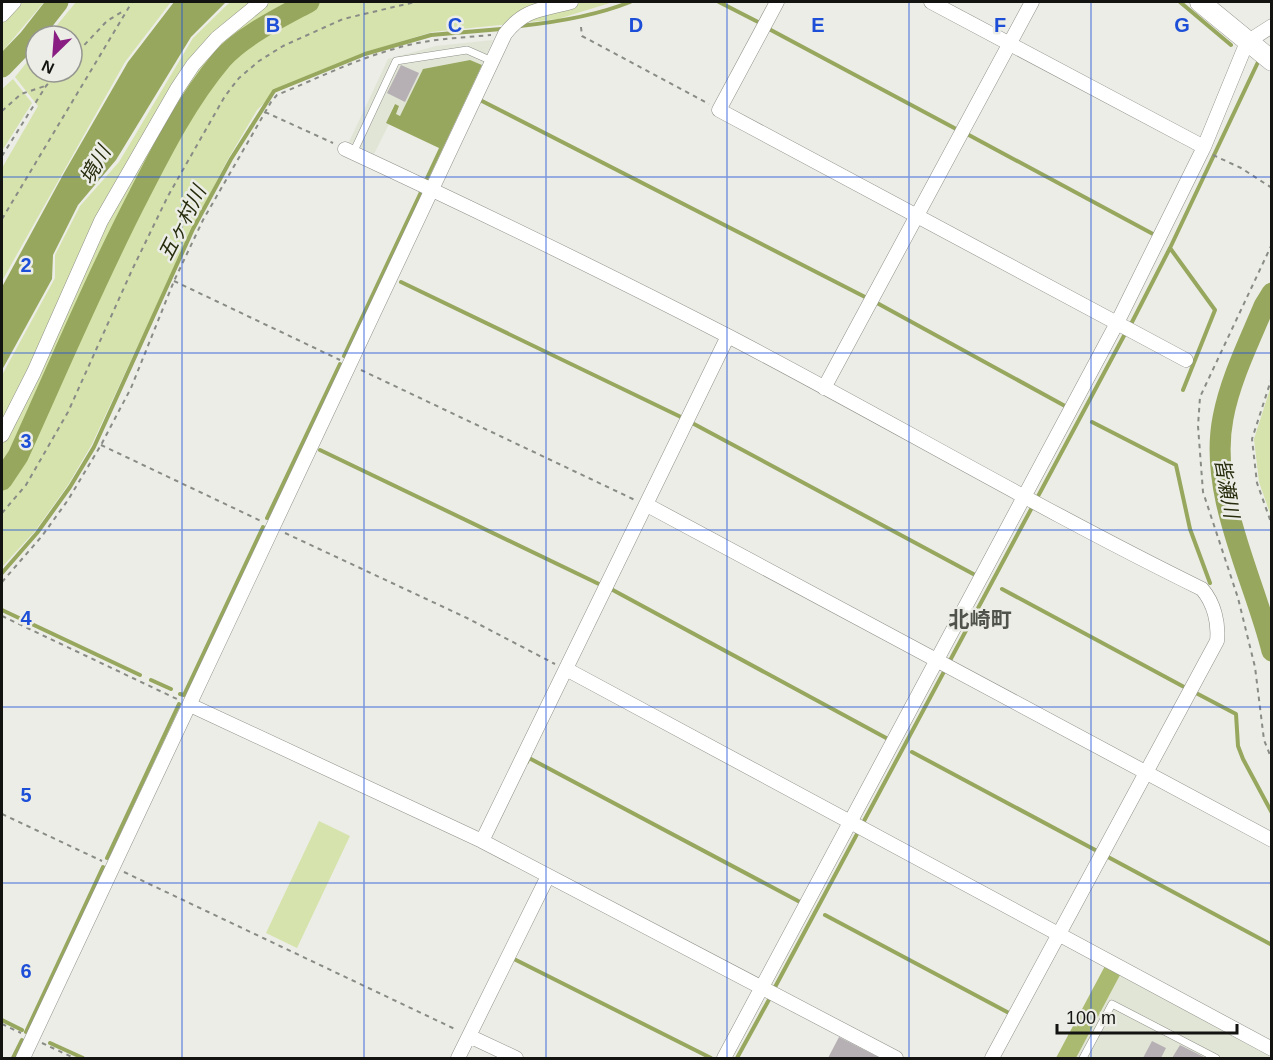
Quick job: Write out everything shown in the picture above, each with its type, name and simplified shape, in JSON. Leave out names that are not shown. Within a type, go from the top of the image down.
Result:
[{"type":"main road","points":[[1200,2],[1272,61]]},
{"type":"street","points":[[2,15],[14,2]]},
{"type":"street","points":[[2,435],[34,372],[101,221],[177,89],[193,65],[217,39],[261,2]]},
{"type":"street","points":[[23,1059],[505,34],[515,21],[529,12],[571,2]]},
{"type":"street","points":[[777,2],[719,110],[1186,360]]},
{"type":"street","points":[[931,2],[1204,147]]},
{"type":"street","points":[[824,388],[1032,2]]},
{"type":"street","points":[[724,1059],[769,991],[857,826],[939,661],[1120,324],[1250,44],[1272,26]]},
{"type":"street","points":[[350,151],[728,336],[1042,507],[1202,589],[1209,598],[1218,630],[1216,642],[992,1059]]},
{"type":"street","points":[[482,841],[728,336]]},
{"type":"street","points":[[647,505],[1272,840]]},
{"type":"street","points":[[566,669],[1272,1049]]},
{"type":"street","points":[[190,705],[482,841],[896,1059]]},
{"type":"street","points":[[458,1059],[548,876]]},
{"type":"street","points":[[469,1035],[516,1059]]},
{"type":"lane","points":[[350,151],[396,61],[467,50],[492,61]]},
{"type":"lane","points":[[1083,1059],[1112,1004],[1216,1059]]},
{"type":"path","points":[[2,219],[132,2]]},
{"type":"path","points":[[2,513],[27,484],[68,412],[168,196],[225,96],[239,78],[259,61],[283,46],[343,19],[415,2]]},
{"type":"path","points":[[84,45],[107,21],[126,9]]},
{"type":"path","points":[[581,27],[582,36],[719,110]]},
{"type":"path","points":[[2,582],[42,536],[68,500],[101,446],[131,388],[174,281],[203,220],[277,95],[396,48],[440,39],[505,34]]},
{"type":"path","points":[[2,111],[21,94],[46,86]]},
{"type":"path","points":[[2,156],[46,86]]},
{"type":"path","points":[[265,112],[350,151]]},
{"type":"path","points":[[1222,159],[1272,188]]},
{"type":"path","points":[[1272,244],[1200,397],[1198,426],[1203,492],[1238,598],[1256,667],[1264,740],[1272,760]]},
{"type":"path","points":[[174,281],[647,505]]},
{"type":"path","points":[[1272,376],[1252,439],[1257,483],[1272,525]]},
{"type":"path","points":[[101,446],[467,618],[566,669]]},
{"type":"path","points":[[2,616],[190,705]]},
{"type":"path","points":[[2,814],[469,1035]]},
{"type":"path","points":[[2,1024],[74,1059]]},
{"type":"shaded area","points":[[20,2],[44,2],[2,52],[2,22]]},
{"type":"shaded area","points":[[76,2],[171,2],[125,62],[2,281],[2,168],[38,106],[15,77],[24,66],[24,84],[84,84],[84,24],[58,24]]},
{"type":"shaded area","points":[[230,2],[613,2],[558,19],[432,32],[364,53],[274,93],[257,110],[228,159],[193,227],[92,444],[68,485],[35,531],[2,567],[2,375],[55,278],[55,255],[80,206],[119,162],[193,38]]},
{"type":"shaded area","points":[[493,40],[482,65],[470,60],[423,69],[400,116],[395,114],[399,106],[394,104],[386,123],[389,124],[374,154],[349,142],[388,59],[436,46]]},
{"type":"shaded area","points":[[13,79],[32,103],[2,151],[2,89]]},
{"type":"shaded area","points":[[1271,386],[1271,516],[1259,482],[1254,439]]},
{"type":"shaded area","points":[[319,821],[350,836],[297,948],[266,933]]},
{"type":"shaded area","points":[[1105,966],[1272,1054],[1271,1058],[1056,1058]]},
{"type":"shaded area","points":[[1105,966],[1120,975],[1076,1058],[1056,1058]]},
{"type":"water","name":"境川","points":[[174,2],[226,2],[191,37],[116,160],[78,205],[53,255],[52,279],[2,370],[2,287],[128,62]]},
{"type":"water","points":[[470,60],[482,65],[427,182],[424,180],[439,148],[386,123],[395,104],[399,106],[396,114],[400,116],[423,69]]},
{"type":"building","points":[[401,65],[419,73],[405,102],[387,93]]},
{"type":"building","points":[[839,1037],[880,1058],[828,1058]]},
{"type":"building","points":[[1152,1041],[1166,1048],[1161,1058],[1143,1058]]},
{"type":"building","points":[[1180,1045],[1206,1058],[1172,1058]]},
{"type":"waterway","points":[[2,67],[29,39],[58,2]]},
{"type":"waterway","points":[[2,480],[18,456],[123,227],[187,107],[222,59],[240,42],[309,2]]},
{"type":"waterway","name":"五ヶ村川","points":[[520,26],[576,18],[630,2]]},
{"type":"waterway","points":[[719,2],[760,23]]},
{"type":"waterway","points":[[1180,2],[1231,45]]},
{"type":"waterway","name":"五ヶ村川","points":[[2,573],[37,533],[70,487],[94,447],[193,229],[231,159],[274,91],[365,54],[431,35],[501,29]]},
{"type":"waterway","points":[[769,29],[958,130]]},
{"type":"waterway","points":[[1130,326],[1170,248],[1259,60]]},
{"type":"waterway","points":[[482,101],[867,298]]},
{"type":"waterway","points":[[967,134],[1153,234]]},
{"type":"waterway","points":[[344,356],[422,190]]},
{"type":"waterway","points":[[1170,248],[1215,310],[1183,390]]},
{"type":"waterway","points":[[401,282],[683,418]]},
{"type":"waterway","name":"皆瀬川","points":[[1272,293],[1240,361],[1230,390],[1223,418],[1220,447],[1227,506],[1272,651]]},
{"type":"waterway","points":[[877,303],[1065,406]]},
{"type":"waterway","points":[[774,989],[1126,332]]},
{"type":"waterway","points":[[267,518],[340,364]]},
{"type":"waterway","points":[[1092,422],[1176,465],[1190,529],[1210,583]]},
{"type":"waterway","points":[[694,424],[977,576]]},
{"type":"waterway","points":[[320,450],[601,585]]},
{"type":"waterway","points":[[180,694],[184,695],[263,527]]},
{"type":"waterway","points":[[611,589],[888,739]]},
{"type":"waterway","points":[[1002,589],[1186,688]]},
{"type":"waterway","points":[[2,610],[140,675]]},
{"type":"waterway","points":[[151,680],[171,689]]},
{"type":"waterway","points":[[1196,693],[1236,714],[1238,746],[1272,813]]},
{"type":"waterway","points":[[107,858],[179,704]]},
{"type":"waterway","points":[[912,752],[1099,852]]},
{"type":"waterway","points":[[527,762],[529,758],[800,902]]},
{"type":"waterway","points":[[1108,857],[1272,945]]},
{"type":"waterway","points":[[26,1032],[103,867]]},
{"type":"waterway","points":[[825,915],[1009,1013]]},
{"type":"waterway","points":[[512,958],[711,1058]]},
{"type":"waterway","points":[[737,1058],[771,996]]},
{"type":"waterway","points":[[2,1020],[22,1030]]},
{"type":"waterway","points":[[13,1058],[22,1040]]},
{"type":"waterway","points":[[50,1043],[83,1058]]},
{"type":"district","name":"北崎町","points":[[980,620]]}]
